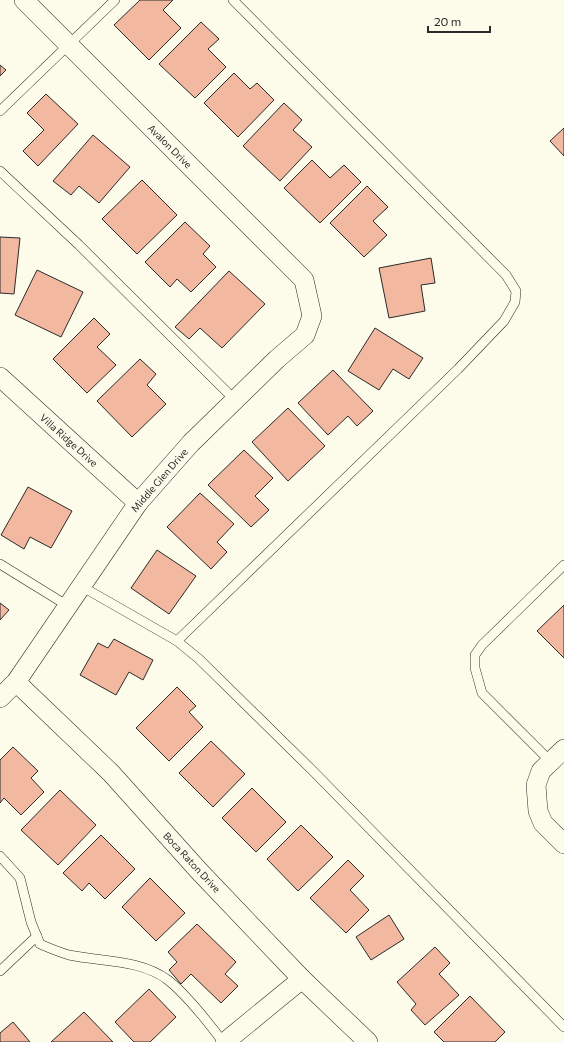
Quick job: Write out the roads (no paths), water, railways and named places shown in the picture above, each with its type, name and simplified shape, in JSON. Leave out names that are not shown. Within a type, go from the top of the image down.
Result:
[{"type":"street","name":"Avalon Drive","points":[[24,0],[304,280],[309,297]]},
{"type":"street","name":"Middle Glen Drive","points":[[0,698],[16,682],[138,503],[191,443],[277,358],[305,335],[312,316],[309,297]]},
{"type":"street","name":"Villa Ridge Drive","points":[[0,378],[138,503]]},
{"type":"street","name":"Boca Raton Drive","points":[[16,682],[111,773],[199,871],[302,979],[368,1042]]},
{"type":"street","points":[[557,755],[541,771],[536,785],[536,799],[538,812],[543,823],[564,844]]},
{"type":"street","points":[[224,1042],[302,979]]},
{"type":"lane","points":[[0,111],[115,0]]},
{"type":"lane","points":[[177,641],[458,369],[504,321],[515,302],[516,291],[506,275],[233,0]]},
{"type":"lane","points":[[0,172],[79,245],[235,400]]},
{"type":"lane","points":[[0,564],[68,606]]},
{"type":"lane","points":[[557,755],[482,693],[475,668],[475,655],[482,645],[564,565]]},
{"type":"lane","points":[[81,586],[177,641],[199,659],[313,771],[564,1027]]},
{"type":"lane","points":[[0,856],[20,878],[31,922],[40,944],[68,954],[120,961],[145,968],[168,980],[224,1042]]},
{"type":"lane","points":[[0,971],[37,936]]}]
